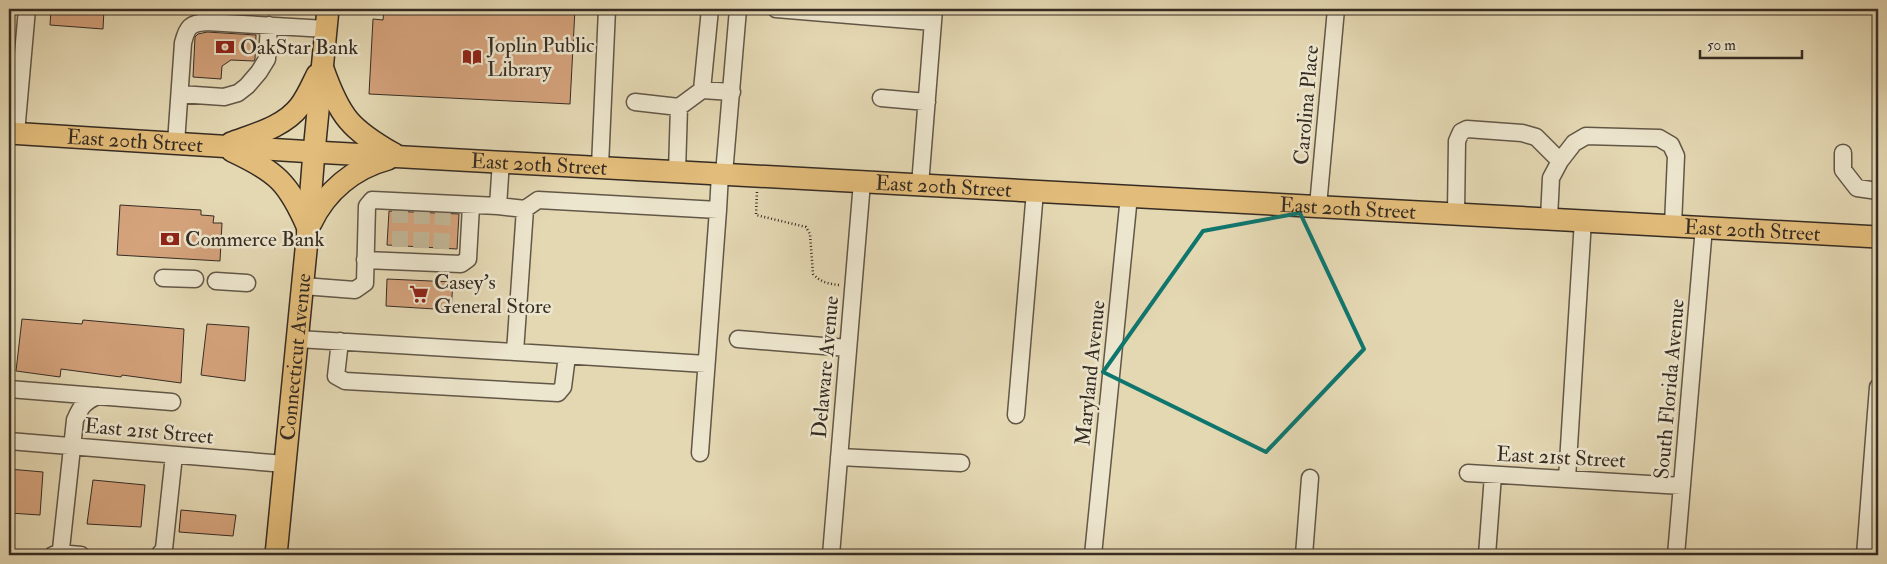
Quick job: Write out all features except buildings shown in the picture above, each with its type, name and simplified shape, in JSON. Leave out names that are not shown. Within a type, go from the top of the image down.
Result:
[{"type":"main road","name":"Connecticut Avenue","points":[[276,555],[327,19]]},
{"type":"main road","points":[[222,146],[260,133],[287,118],[299,107],[322,66]]},
{"type":"main road","points":[[322,66],[336,101],[352,126],[368,139],[399,156]]},
{"type":"main road","name":"East 20th Street","points":[[12,133],[314,152],[600,166],[1878,237]]},
{"type":"main road","points":[[222,146],[260,164],[276,175],[291,195],[308,228]]},
{"type":"main road","points":[[308,228],[324,200],[352,174],[368,166],[399,156]]},
{"type":"street","points":[[12,133],[27,9]]},
{"type":"street","points":[[600,166],[606,9]]},
{"type":"street","points":[[702,90],[710,9]]},
{"type":"street","points":[[700,453],[718,210],[732,92],[738,9]]},
{"type":"street","points":[[776,9],[933,15],[920,185]]},
{"type":"street","name":"Carolina Place","points":[[1318,206],[1336,9]]},
{"type":"street","points":[[176,143],[184,43],[190,25],[198,22],[207,22],[269,25],[327,19]]},
{"type":"street","points":[[180,94],[224,97],[238,93],[259,72],[267,59],[269,25]]},
{"type":"street","points":[[635,102],[680,107],[702,90],[732,92]]},
{"type":"street","points":[[880,98],[926,102]]},
{"type":"street","points":[[677,171],[680,107]]},
{"type":"street","points":[[1456,213],[1458,141],[1461,132],[1467,129],[1522,133],[1536,137],[1560,161]]},
{"type":"street","points":[[1549,218],[1551,178],[1560,161],[1574,143],[1586,136],[1659,138],[1671,145],[1676,156],[1673,226]]},
{"type":"street","points":[[1843,153],[1843,170],[1857,188],[1878,191]]},
{"type":"street","points":[[498,206],[501,162]]},
{"type":"street","name":"Delaware Avenue","points":[[831,555],[862,182]]},
{"type":"street","points":[[1016,415],[1035,191]]},
{"type":"street","name":"Maryland Avenue","points":[[1094,555],[1129,196]]},
{"type":"street","points":[[303,286],[354,290],[365,283],[367,206],[372,200],[443,207],[498,206],[525,209],[538,200],[718,210]]},
{"type":"street","points":[[365,260],[399,254],[441,256],[461,264],[468,259],[471,206]]},
{"type":"street","points":[[515,352],[525,209]]},
{"type":"street","points":[[1567,479],[1583,220]]},
{"type":"street","name":"South Florida Avenue","points":[[1676,555],[1704,227]]},
{"type":"street","points":[[163,278],[195,279]]},
{"type":"street","points":[[216,281],[247,283]]},
{"type":"street","points":[[298,339],[706,364]]},
{"type":"street","points":[[738,339],[848,348]]},
{"type":"street","points":[[340,341],[336,376],[345,381],[558,393],[563,387],[567,356]]},
{"type":"street","points":[[1865,555],[1878,387]]},
{"type":"street","points":[[9,389],[172,402]]},
{"type":"street","points":[[56,554],[61,549],[75,420],[79,410],[86,401],[98,396]]},
{"type":"street","name":"East 21st Street","points":[[9,441],[285,464]]},
{"type":"street","points":[[159,555],[164,548],[174,455]]},
{"type":"street","points":[[839,457],[962,463]]},
{"type":"street","name":"East 21st Street","points":[[1468,473],[1682,486]]},
{"type":"street","points":[[1487,555],[1494,475]]},
{"type":"street","points":[[1304,555],[1310,478]]},
{"type":"street","points":[[56,554],[81,555]]},
{"type":"path","points":[[1875,9],[1874,21],[1878,40]]},
{"type":"path","points":[[758,176],[756,215],[806,227],[810,234],[813,274],[818,279],[829,284],[853,286]]},
{"type":"highlighted area","points":[[1300,213],[1364,349],[1266,452],[1103,372],[1203,231]]},
{"type":"tunnel","points":[[400,207],[400,247]]},
{"type":"tunnel","points":[[421,248],[422,209]]},
{"type":"tunnel","points":[[441,249],[443,211]]},
{"type":"place","name":"OakStar Bank","points":[[225,47]]},
{"type":"place","name":"Joplin Public Library","points":[[472,57]]},
{"type":"place","name":"Commerce Bank","points":[[170,239]]},
{"type":"place","name":"Casey's General Store","points":[[419,294]]}]
